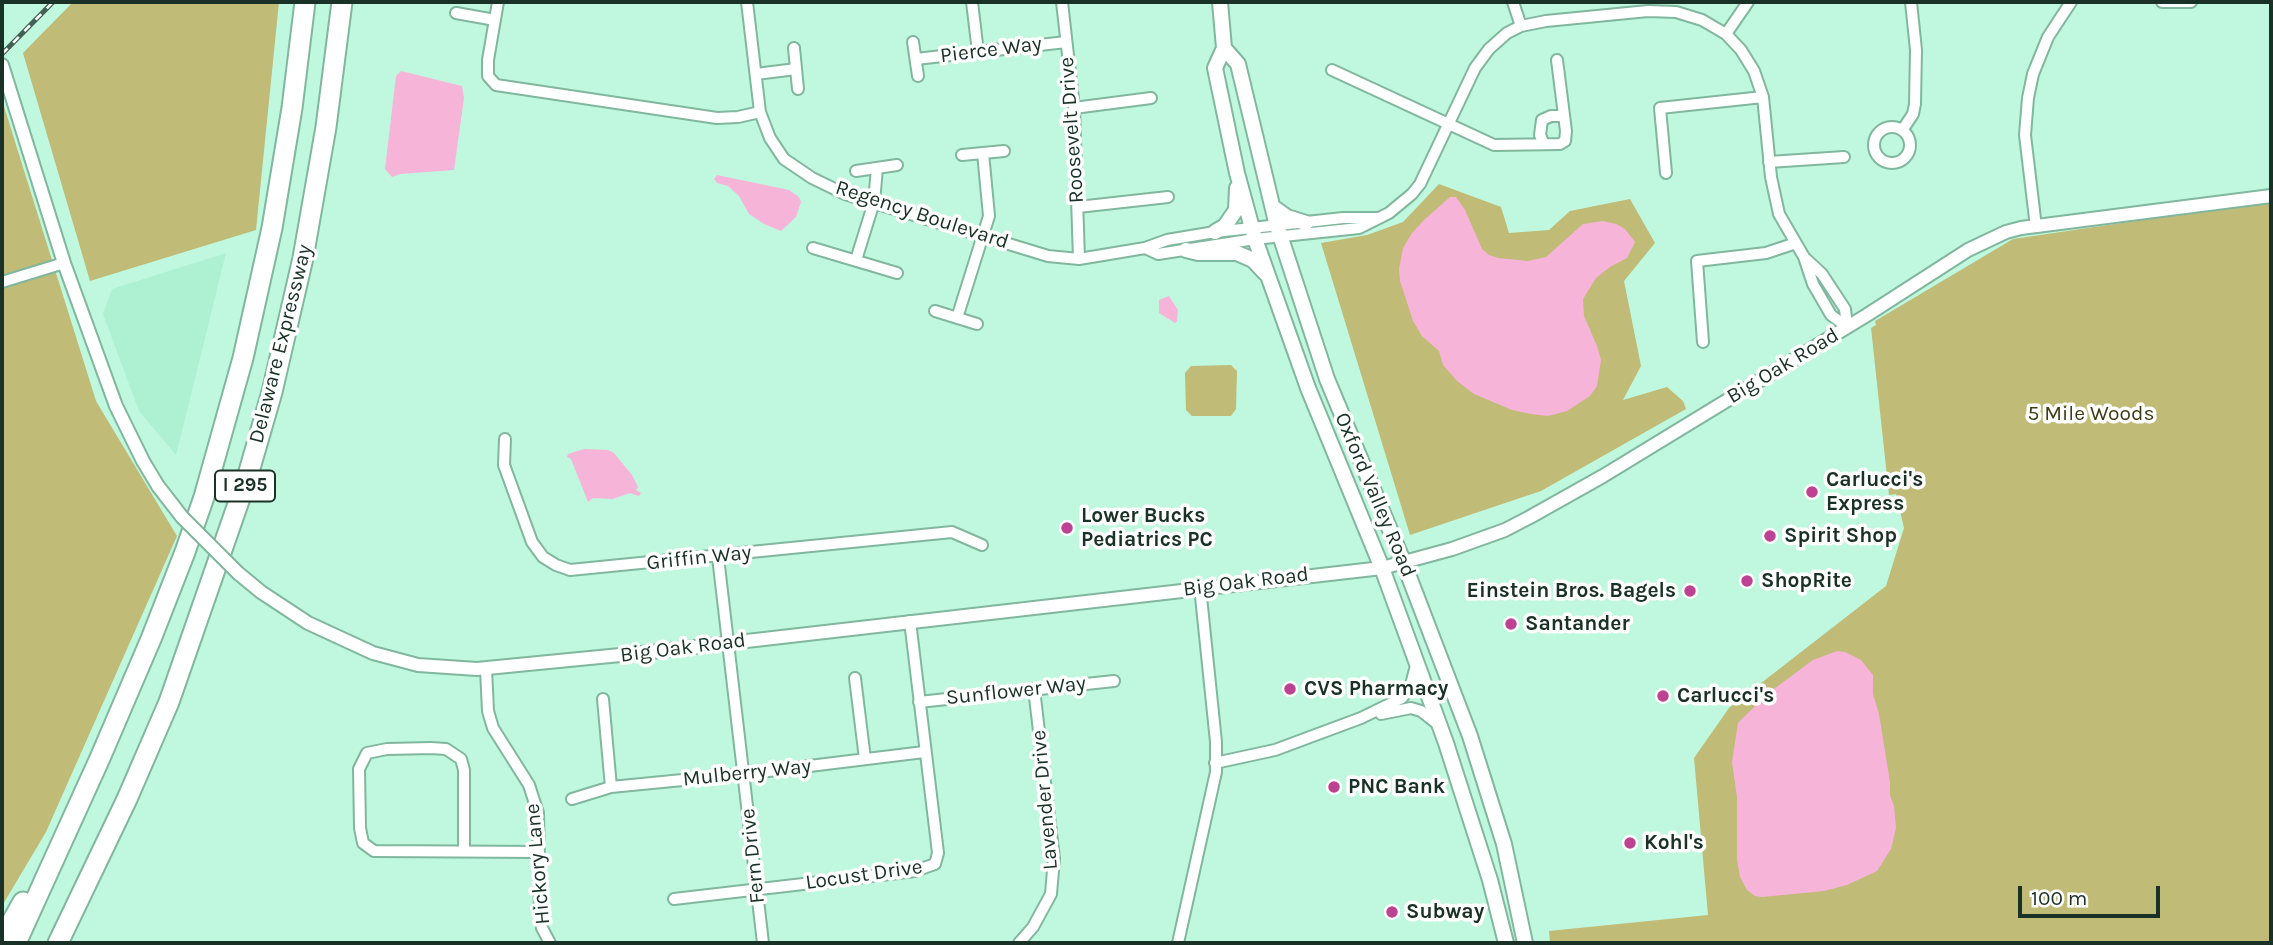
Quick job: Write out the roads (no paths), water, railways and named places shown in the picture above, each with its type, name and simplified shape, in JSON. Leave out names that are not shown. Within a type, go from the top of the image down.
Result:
[{"type":"highway","name":"Delaware Expressway","points":[[77,811],[151,639],[185,552],[204,496],[243,358],[260,288],[285,160],[305,2]]},
{"type":"highway","name":"Delaware Expressway","points":[[58,943],[150,747],[191,645],[239,505],[272,392],[303,258],[326,127],[342,2]]},
{"type":"highway","points":[[2,939],[77,811]]},
{"type":"highway","name":"I 295","points":[[16,943],[77,811]]},
{"type":"highway","points":[[72,943],[113,828]]},
{"type":"main road","name":"Oxford Valley Road","points":[[1220,2],[1224,48],[1215,68],[1237,173],[1266,274],[1312,399],[1382,568],[1440,726],[1490,880],[1506,943]]},
{"type":"main road","name":"Oxford Valley Road","points":[[1224,48],[1238,64],[1279,231],[1326,379],[1403,561],[1470,736],[1504,844],[1525,943]]},
{"type":"main road","points":[[1215,232],[1226,226],[1236,210],[1237,173]]},
{"type":"main road","points":[[1273,207],[1287,217],[1306,223]]},
{"type":"main road","points":[[1186,250],[1198,253],[1237,253],[1253,260],[1266,274]]},
{"type":"street","points":[[498,2],[488,76],[496,85],[718,118],[761,112]]},
{"type":"street","name":"Regency Boulevard","points":[[747,2],[761,112],[770,138],[784,159],[812,178],[845,194],[1048,256],[1079,259],[1215,232],[1254,233]]},
{"type":"street","points":[[972,2],[978,52]]},
{"type":"street","name":"Roosevelt Drive","points":[[1062,2],[1074,108],[1079,259]]},
{"type":"street","points":[[1513,2],[1521,26]]},
{"type":"street","points":[[1614,2],[1616,14]]},
{"type":"street","points":[[1726,34],[1748,2]]},
{"type":"street","points":[[1903,129],[1913,114],[1916,92],[1916,50],[1911,2]]},
{"type":"street","points":[[2036,227],[2025,135],[2028,98],[2033,74],[2048,37],[2071,2]]},
{"type":"street","points":[[2162,2],[2191,2]]},
{"type":"street","points":[[1254,233],[1347,231],[1359,228],[1403,203],[1420,184],[1480,60],[1495,42],[1521,26],[1648,10],[1676,12],[1702,20],[1726,34],[1741,50],[1754,71],[1763,97],[1769,162],[1780,214],[1804,257],[1822,274],[1845,309],[1847,327]]},
{"type":"street","points":[[456,13],[495,20]]},
{"type":"street","points":[[913,42],[918,76]]},
{"type":"street","name":"Pierce Way","points":[[916,59],[1066,42]]},
{"type":"street","points":[[794,48],[798,89]]},
{"type":"street","points":[[1332,70],[1494,145],[1560,144],[1565,141],[1557,60]]},
{"type":"street","name":"Big Oak Road","points":[[2,65],[64,262],[116,406],[158,486],[182,517],[261,592],[308,622],[373,653],[438,668],[485,669],[1382,568],[1452,549],[1505,530],[1530,517],[1603,476],[1968,250],[2006,232],[2271,196]]},
{"type":"street","points":[[756,74],[796,69]]},
{"type":"street","points":[[1666,173],[1660,108],[1763,97]]},
{"type":"street","points":[[1074,108],[1152,98]]},
{"type":"street","points":[[1544,144],[1540,135],[1542,120],[1551,116],[1564,116]]},
{"type":"street","points":[[962,155],[1004,151]]},
{"type":"street","points":[[957,318],[989,216],[983,153]]},
{"type":"street","points":[[1769,162],[1844,157]]},
{"type":"street","points":[[856,170],[897,165]]},
{"type":"street","points":[[856,260],[874,202],[877,168]]},
{"type":"street","points":[[1078,207],[1168,197]]},
{"type":"street","points":[[1279,231],[1306,223],[1343,218],[1377,218]]},
{"type":"street","name":"Regency Boulevard","points":[[1145,248],[1158,254],[1254,233]]},
{"type":"street","points":[[1703,342],[1697,261],[1766,253],[1796,243]]},
{"type":"street","points":[[813,248],[897,273]]},
{"type":"street","points":[[2,282],[64,262]]},
{"type":"street","points":[[935,311],[977,324]]},
{"type":"street","name":"Griffin Way","points":[[505,439],[504,465],[532,542],[543,557],[570,570],[952,532],[982,545]]},
{"type":"street","name":"Fern Drive","points":[[718,557],[764,943]]},
{"type":"street","points":[[1178,943],[1216,774],[1216,742],[1200,587]]},
{"type":"street","name":"Locust Drive","points":[[674,898],[915,871],[935,864],[938,853],[910,621]]},
{"type":"street","points":[[1216,763],[1275,750],[1361,718],[1402,698],[1410,688],[1417,662]]},
{"type":"street","name":"Hickory Lane","points":[[485,669],[488,711],[493,729],[529,785],[538,813],[540,915],[542,928],[550,943]]},
{"type":"street","points":[[855,678],[865,759]]},
{"type":"street","name":"Sunflower Way","points":[[919,702],[1114,681]]},
{"type":"street","name":"Lavender Drive","points":[[1019,943],[1032,927],[1051,894],[1054,858],[1034,690]]},
{"type":"street","points":[[603,699],[611,787]]},
{"type":"street","points":[[1361,718],[1411,708],[1421,711],[1440,726]]},
{"type":"street","points":[[464,851],[464,769],[461,759],[446,749],[431,748],[374,750],[367,753],[359,769],[360,828],[363,843],[374,851],[539,852]]},
{"type":"street","name":"Mulberry Way","points":[[572,799],[611,787],[924,752]]},
{"type":"railway","points":[[2,54],[53,2]]},
{"type":"place","name":"Carlucci's Express","points":[[1812,492]]},
{"type":"place","name":"Lower Bucks Pediatrics PC","points":[[1067,528]]},
{"type":"place","name":"Spirit Shop","points":[[1770,536]]},
{"type":"place","name":"ShopRite","points":[[1747,581]]},
{"type":"place","name":"Einstein Bros. Bagels","points":[[1690,591]]},
{"type":"place","name":"Santander","points":[[1511,624]]},
{"type":"place","name":"CVS Pharmacy","points":[[1290,689]]},
{"type":"place","name":"Carlucci's","points":[[1663,696]]},
{"type":"place","name":"PNC Bank","points":[[1334,787]]},
{"type":"place","name":"Kohl's","points":[[1630,843]]},
{"type":"place","name":"Subway","points":[[1392,912]]},
{"type":"park label","name":"5 Mile Woods","points":[[2091,414]]}]
